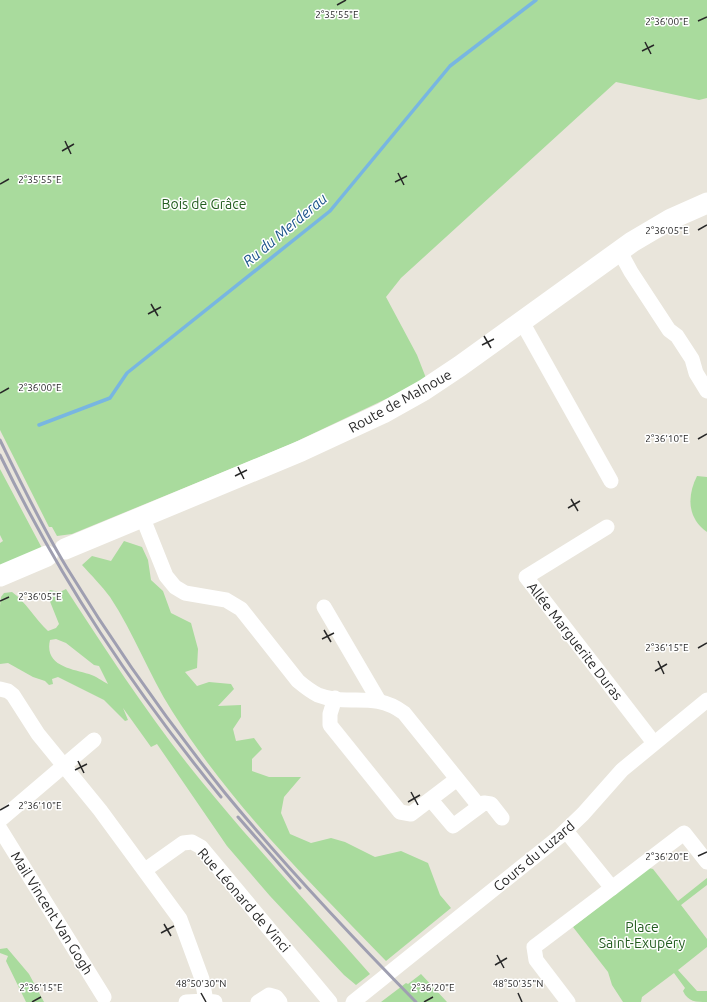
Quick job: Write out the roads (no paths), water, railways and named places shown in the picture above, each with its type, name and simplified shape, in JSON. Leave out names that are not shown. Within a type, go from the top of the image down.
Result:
[{"type":"main road","name":"Route de Malnoue","points":[[0,576],[301,451],[383,413],[454,370],[619,250],[671,219],[707,203]]},
{"type":"street","points":[[619,250],[631,272],[669,330],[677,336],[692,359],[696,373],[707,391]]},
{"type":"street","points":[[522,322],[611,481]]},
{"type":"street","points":[[142,516],[166,576],[175,587],[185,593],[226,600],[241,609],[298,681],[309,690],[320,695],[335,698],[379,701],[392,705],[404,713],[479,806]]},
{"type":"street","name":"Allée Marguerite Duras","points":[[607,527],[526,577],[654,743]]},
{"type":"street","points":[[324,607],[379,701]]},
{"type":"street","points":[[0,689],[8,691],[13,695],[38,734],[100,810],[180,919],[185,928],[210,1001],[186,1002]]},
{"type":"street","points":[[335,698],[330,714],[330,724],[352,754],[400,812],[411,814],[431,800],[457,778]]},
{"type":"street","name":"Cours du Luzard","points":[[353,1002],[566,831],[622,770],[707,700]]},
{"type":"street","points":[[0,820],[94,740]]},
{"type":"street","points":[[431,800],[453,826],[484,803],[491,804],[502,818]]},
{"type":"street","name":"Mail Vincent Van Gogh","points":[[0,829],[104,997]]},
{"type":"street","points":[[566,831],[612,888]]},
{"type":"street","points":[[568,1002],[536,960],[534,947],[684,833],[707,862]]},
{"type":"street","name":"Rue Léonard de Vinci","points":[[145,870],[183,843],[192,842],[201,846],[330,1002]]},
{"type":"street","points":[[258,1002],[269,995],[276,998],[280,1002]]},
{"type":"waterway","name":"Ru du Merderau","points":[[39,425],[110,398],[127,373],[330,211],[450,66],[536,0]]},
{"type":"railway","points":[[0,440],[40,521],[67,568],[123,655],[183,739],[225,793],[294,874],[416,1002]]},
{"type":"railway","points":[[0,455],[48,546],[100,633],[158,716],[221,797]]},
{"type":"railway","points":[[238,817],[300,888]]},
{"type":"park label","name":"Bois de Grâce","points":[[204,204]]},
{"type":"park label","name":"Place Saint-Exupéry","points":[[642,936]]}]
